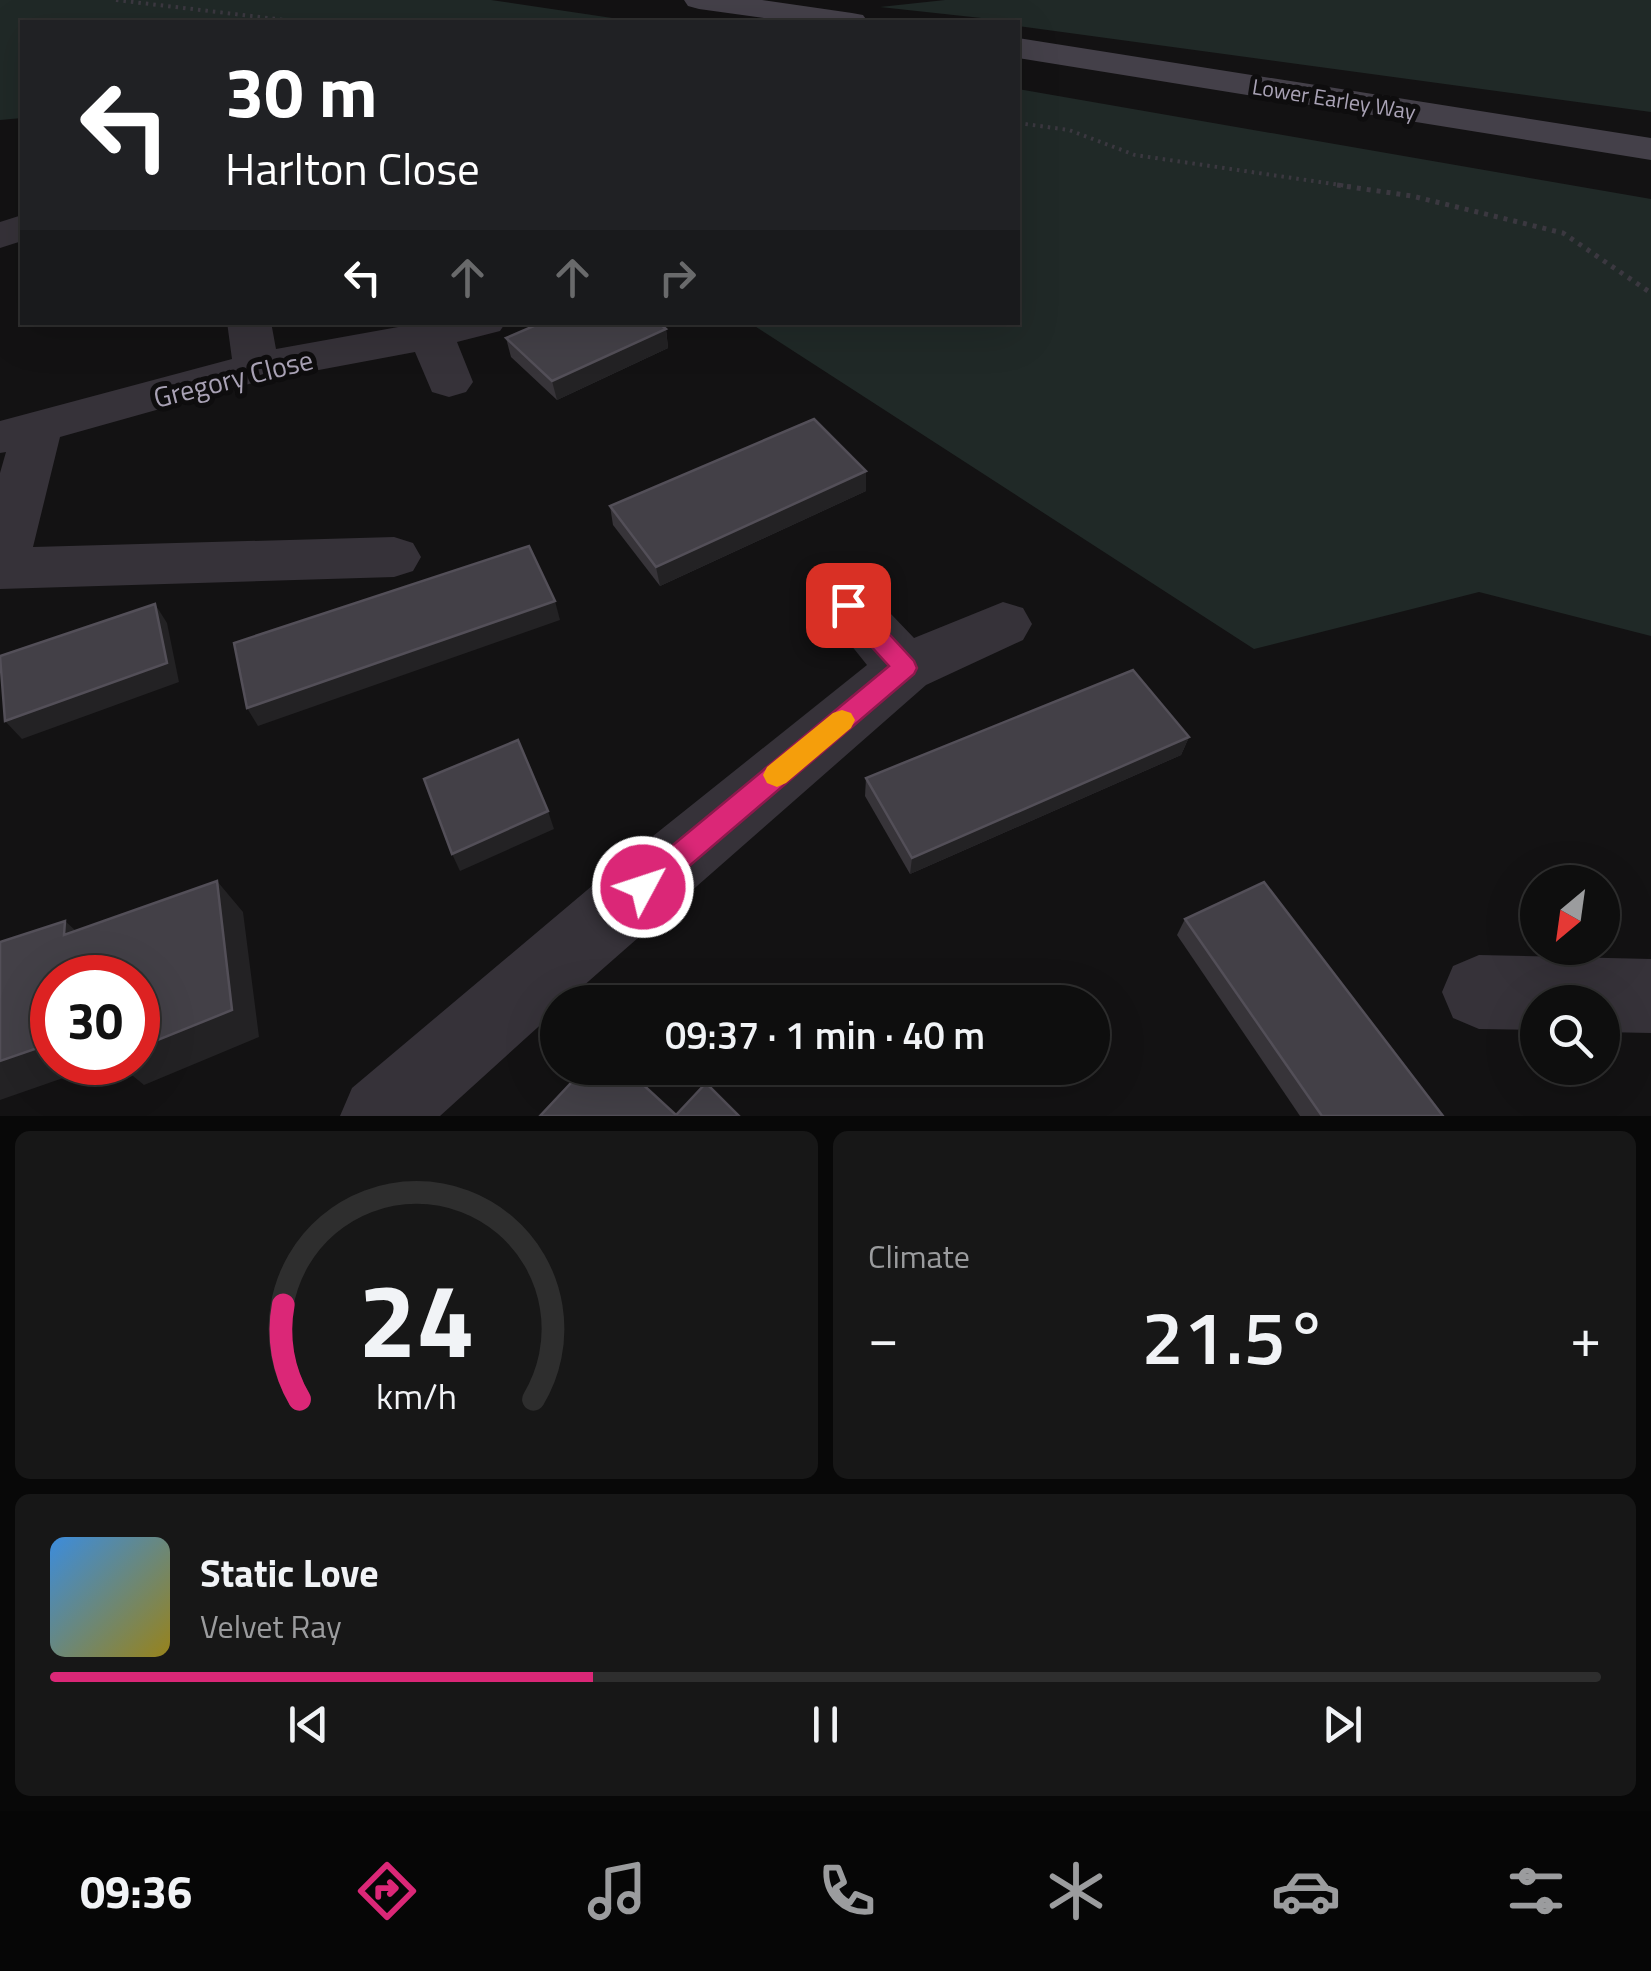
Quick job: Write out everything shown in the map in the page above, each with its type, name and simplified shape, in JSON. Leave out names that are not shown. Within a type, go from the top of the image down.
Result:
[{"type":"main road","points":[[699,0],[838,20]]},
{"type":"main road","name":"Lower Earley Way","points":[[1020,48],[1651,149]]},
{"type":"street","name":"Gregory Close","points":[[394,556],[2,569],[18,434],[253,345],[432,335],[472,325]]},
{"type":"street","points":[[432,335],[449,382]]},
{"type":"street","points":[[848,605],[905,668]]},
{"type":"street","points":[[380,1116],[643,887],[905,668],[1003,624]]},
{"type":"street","points":[[1480,992],[1651,996]]},
{"type":"path","points":[[116,0],[285,20]]},
{"type":"path","points":[[1020,123],[1069,130],[1135,155],[1412,196],[1562,233],[1651,294]]},
{"type":"shaded area","points":[[0,0],[491,0],[626,20],[20,20],[20,118],[0,120]]},
{"type":"shaded area","points":[[945,0],[1651,0],[1651,112],[1020,26],[1020,20],[880,7]]},
{"type":"shaded area","points":[[1020,89],[1651,199],[1651,636],[1479,592],[1254,649],[753,325],[1020,325]]},
{"type":"building","points":[[536,325],[661,325],[666,329],[552,381],[506,338]]},
{"type":"building","points":[[814,419],[866,471],[656,567],[610,506]]},
{"type":"building","points":[[529,546],[555,601],[247,708],[234,643]]},
{"type":"building","points":[[155,604],[167,663],[5,721],[0,656]]},
{"type":"building","points":[[1133,670],[1189,737],[912,858],[866,778]]},
{"type":"building","points":[[518,740],[548,811],[452,854],[424,779]]},
{"type":"building","points":[[217,881],[232,1010],[160,1039],[160,955],[30,955],[30,1051],[0,1061],[0,942],[65,921],[64,935]]},
{"type":"building","points":[[1264,882],[1443,1116],[1322,1116],[1185,919]]},
{"type":"building","points":[[569,1085],[643,1085],[676,1115],[708,1085],[739,1116],[540,1116]]},
{"type":"slow traffic","points":[[777,775],[842,720]]},
{"type":"route","points":[[643,887],[905,668],[848,605]]}]
